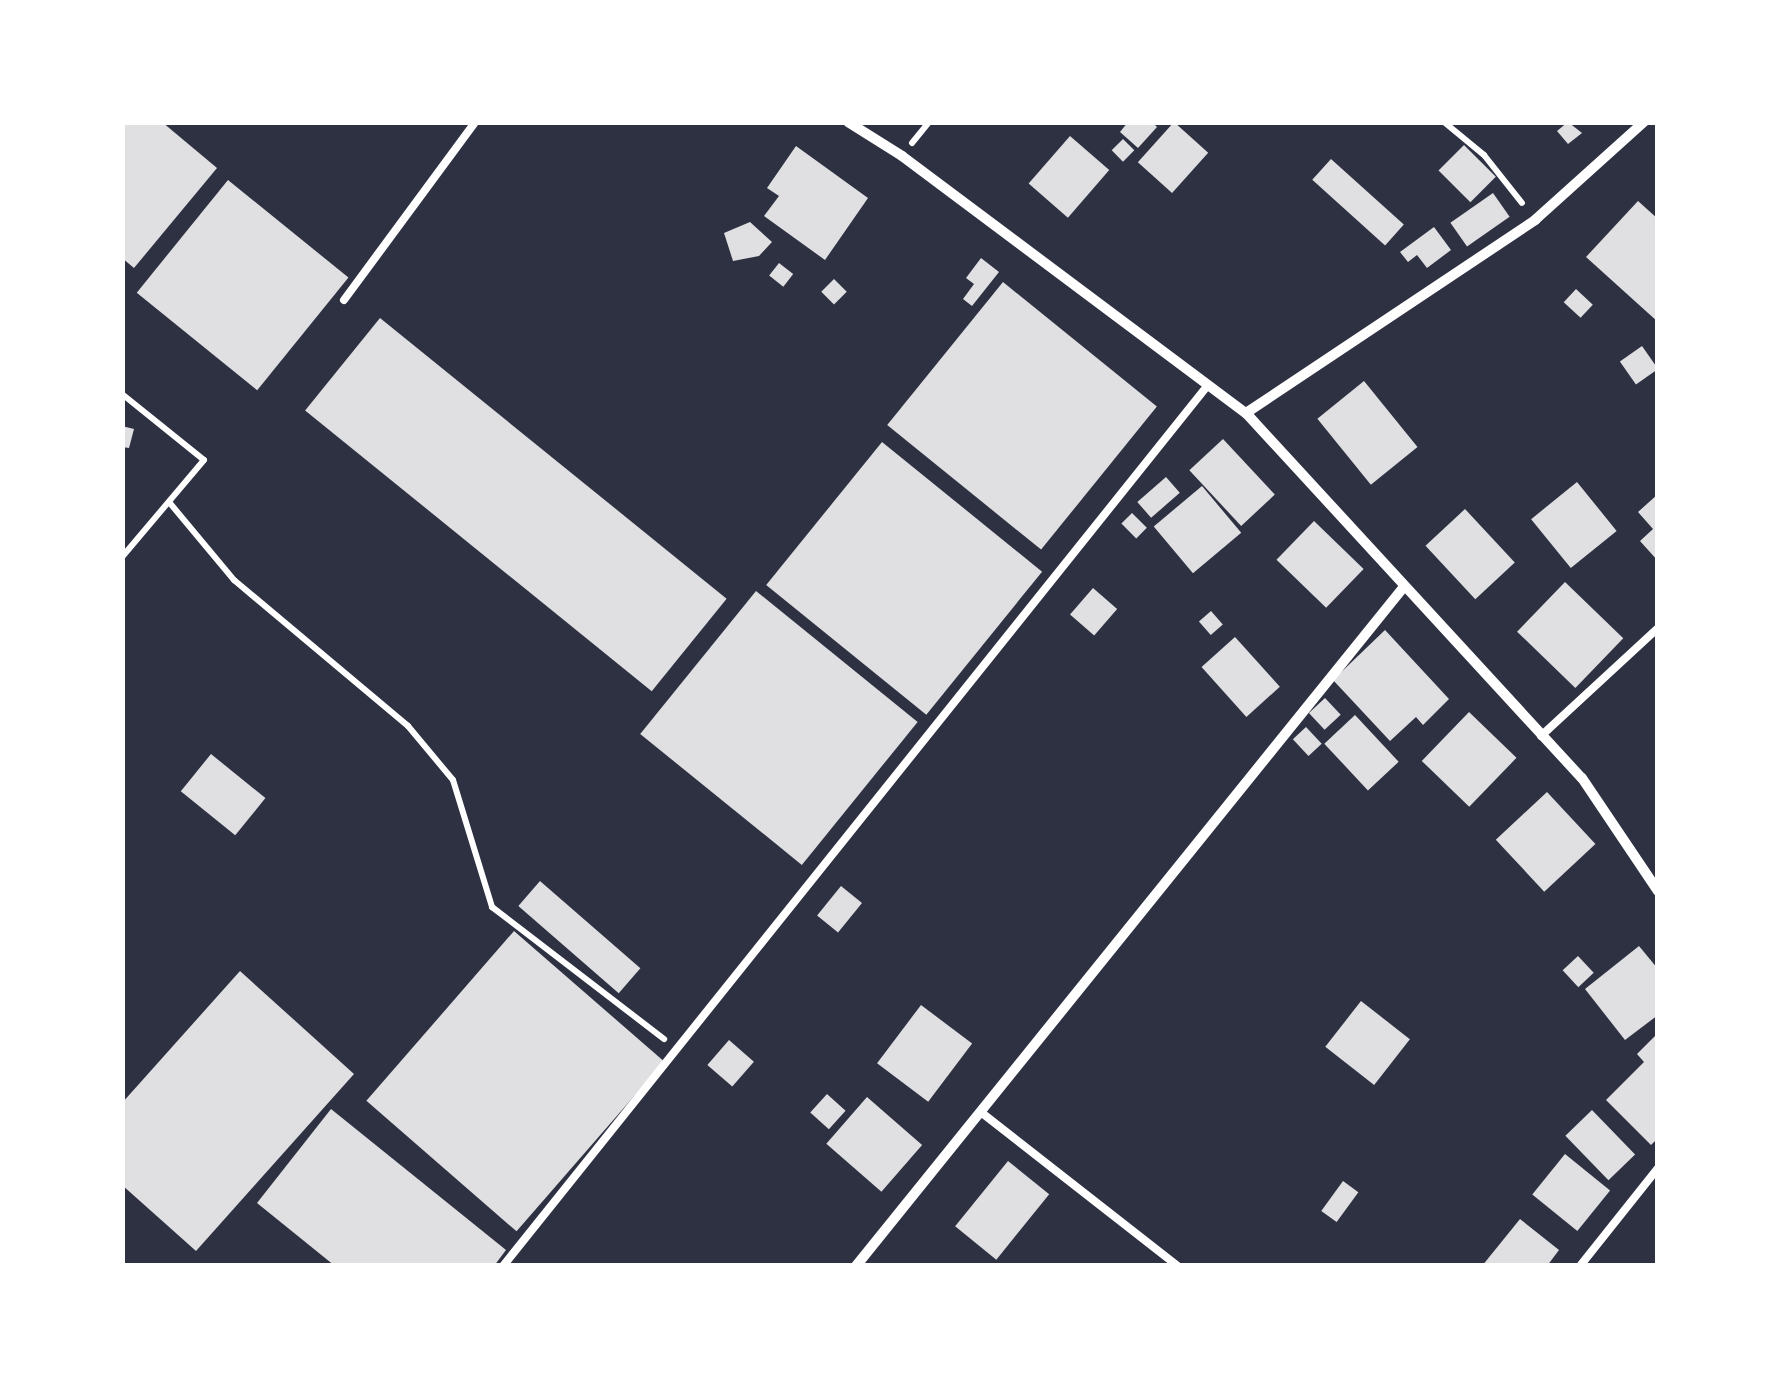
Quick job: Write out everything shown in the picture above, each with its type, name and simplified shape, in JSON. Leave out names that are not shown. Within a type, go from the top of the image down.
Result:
[{"type":"street","points":[[848,122],[902,156],[1246,413],[1402,590],[1582,778],[1656,885]]},
{"type":"street","points":[[1246,413],[1536,220],[1644,122]]},
{"type":"street","points":[[856,1266],[1402,590]]},
{"type":"lane","points":[[344,300],[475,122]]},
{"type":"lane","points":[[503,1266],[1208,385]]},
{"type":"lane","points":[[1541,736],[1658,628]]},
{"type":"lane","points":[[982,1113],[1178,1266]]},
{"type":"lane","points":[[1580,1266],[1658,1168]]},
{"type":"lane","points":[[1647,1178],[1658,1188]]},
{"type":"path","points":[[1444,122],[1484,155],[1536,220]]},
{"type":"path","points":[[122,394],[204,460],[122,557]]},
{"type":"path","points":[[169,502],[234,580],[408,726],[453,780],[492,908],[677,1049]]},
{"type":"building","points":[[122,122],[162,122],[217,168],[134,268],[122,258]]},
{"type":"building","points":[[1128,122],[1152,122],[1157,127],[1138,148],[1120,132]]},
{"type":"building","points":[[1174,122],[1208,153],[1172,193],[1138,162]]},
{"type":"building","points":[[1568,122],[1582,133],[1568,144],[1557,131]]},
{"type":"building","points":[[1070,136],[1109,170],[1068,218],[1029,184]]},
{"type":"building","points":[[1123,139],[1134,150],[1123,162],[1112,150]]},
{"type":"building","points":[[1464,145],[1496,177],[1470,202],[1439,170]]},
{"type":"building","points":[[796,146],[868,198],[825,260],[764,216],[779,196],[767,188]]},
{"type":"building","points":[[1331,159],[1404,225],[1385,245],[1312,180]]},
{"type":"building","points":[[228,180],[348,278],[257,390],[137,293]]},
{"type":"building","points":[[1493,193],[1510,217],[1467,247],[1450,223]]},
{"type":"building","points":[[1638,201],[1658,219],[1658,322],[1586,257]]},
{"type":"building","points":[[750,222],[772,242],[759,256],[733,261],[724,233]]},
{"type":"building","points":[[1434,227],[1451,250],[1427,268],[1417,255],[1408,262],[1400,252]]},
{"type":"building","points":[[981,258],[999,272],[972,306],[963,299],[974,284],[966,278]]},
{"type":"building","points":[[779,263],[793,274],[783,287],[769,276]]},
{"type":"building","points":[[834,279],[847,292],[834,304],[821,292]]},
{"type":"building","points":[[1003,282],[1157,407],[1041,550],[887,425]]},
{"type":"building","points":[[1576,289],[1593,305],[1581,318],[1564,302]]},
{"type":"building","points":[[380,318],[727,599],[652,691],[305,410]]},
{"type":"building","points":[[1642,346],[1658,369],[1636,384],[1620,361]]},
{"type":"building","points":[[1364,381],[1417,447],[1371,485],[1317,419]]},
{"type":"building","points":[[122,426],[134,429],[129,448],[122,447]]},
{"type":"building","points":[[1223,439],[1275,495],[1241,526],[1189,470]]},
{"type":"building","points":[[882,442],[1042,572],[926,715],[766,585]]},
{"type":"building","points":[[1166,477],[1180,493],[1151,518],[1137,502]]},
{"type":"building","points":[[1577,482],[1617,531],[1571,568],[1531,519]]},
{"type":"building","points":[[1202,486],[1241,533],[1193,573],[1154,526]]},
{"type":"building","points":[[1658,494],[1658,561],[1640,541],[1653,529],[1638,512]]},
{"type":"building","points":[[1465,509],[1515,562],[1475,599],[1426,546]]},
{"type":"building","points":[[1132,513],[1147,528],[1136,538],[1121,524]]},
{"type":"building","points":[[1314,521],[1364,569],[1326,608],[1276,560]]},
{"type":"building","points":[[1565,582],[1623,638],[1575,688],[1517,632]]},
{"type":"building","points":[[1093,588],[1117,609],[1094,635],[1070,614]]},
{"type":"building","points":[[756,591],[918,722],[802,865],[640,734]]},
{"type":"building","points":[[1211,611],[1223,625],[1211,635],[1199,621]]},
{"type":"building","points":[[1385,630],[1449,699],[1423,725],[1416,717],[1390,741],[1333,680]]},
{"type":"building","points":[[1235,637],[1280,687],[1246,717],[1202,667]]},
{"type":"building","points":[[1325,698],[1341,715],[1325,730],[1309,713]]},
{"type":"building","points":[[1469,712],[1516,758],[1469,807],[1422,761]]},
{"type":"building","points":[[1355,715],[1399,762],[1368,790],[1324,744]]},
{"type":"building","points":[[1306,727],[1322,744],[1309,756],[1293,739]]},
{"type":"building","points":[[211,754],[265,798],[235,835],[181,791]]},
{"type":"building","points":[[1547,792],[1595,844],[1544,892],[1496,840]]},
{"type":"building","points":[[540,881],[640,968],[619,993],[518,906]]},
{"type":"building","points":[[841,886],[862,903],[838,933],[817,916]]},
{"type":"building","points":[[514,931],[664,1062],[517,1231],[366,1101]]},
{"type":"building","points":[[1639,946],[1658,969],[1658,1015],[1625,1040],[1585,989]]},
{"type":"building","points":[[1578,956],[1594,973],[1578,987],[1563,970]]},
{"type":"building","points":[[240,971],[354,1074],[196,1251],[122,1185],[122,1103]]},
{"type":"building","points":[[1361,1001],[1410,1039],[1374,1085],[1325,1047]]},
{"type":"building","points":[[921,1005],[972,1044],[928,1102],[877,1063]]},
{"type":"building","points":[[1658,1033],[1658,1138],[1651,1145],[1606,1100],[1644,1062],[1637,1054]]},
{"type":"building","points":[[729,1040],[754,1062],[732,1087],[707,1065]]},
{"type":"building","points":[[827,1094],[846,1111],[829,1129],[810,1113]]},
{"type":"building","points":[[867,1097],[922,1145],[881,1192],[826,1144]]},
{"type":"building","points":[[331,1109],[506,1250],[494,1266],[335,1266],[257,1203]]},
{"type":"building","points":[[1592,1110],[1635,1155],[1608,1180],[1565,1136]]},
{"type":"building","points":[[1565,1154],[1610,1191],[1577,1231],[1532,1194]]},
{"type":"building","points":[[1008,1161],[1049,1194],[996,1260],[955,1226]]},
{"type":"building","points":[[1343,1181],[1358,1192],[1337,1222],[1321,1211]]},
{"type":"building","points":[[1520,1219],[1559,1250],[1547,1266],[1482,1266]]}]
